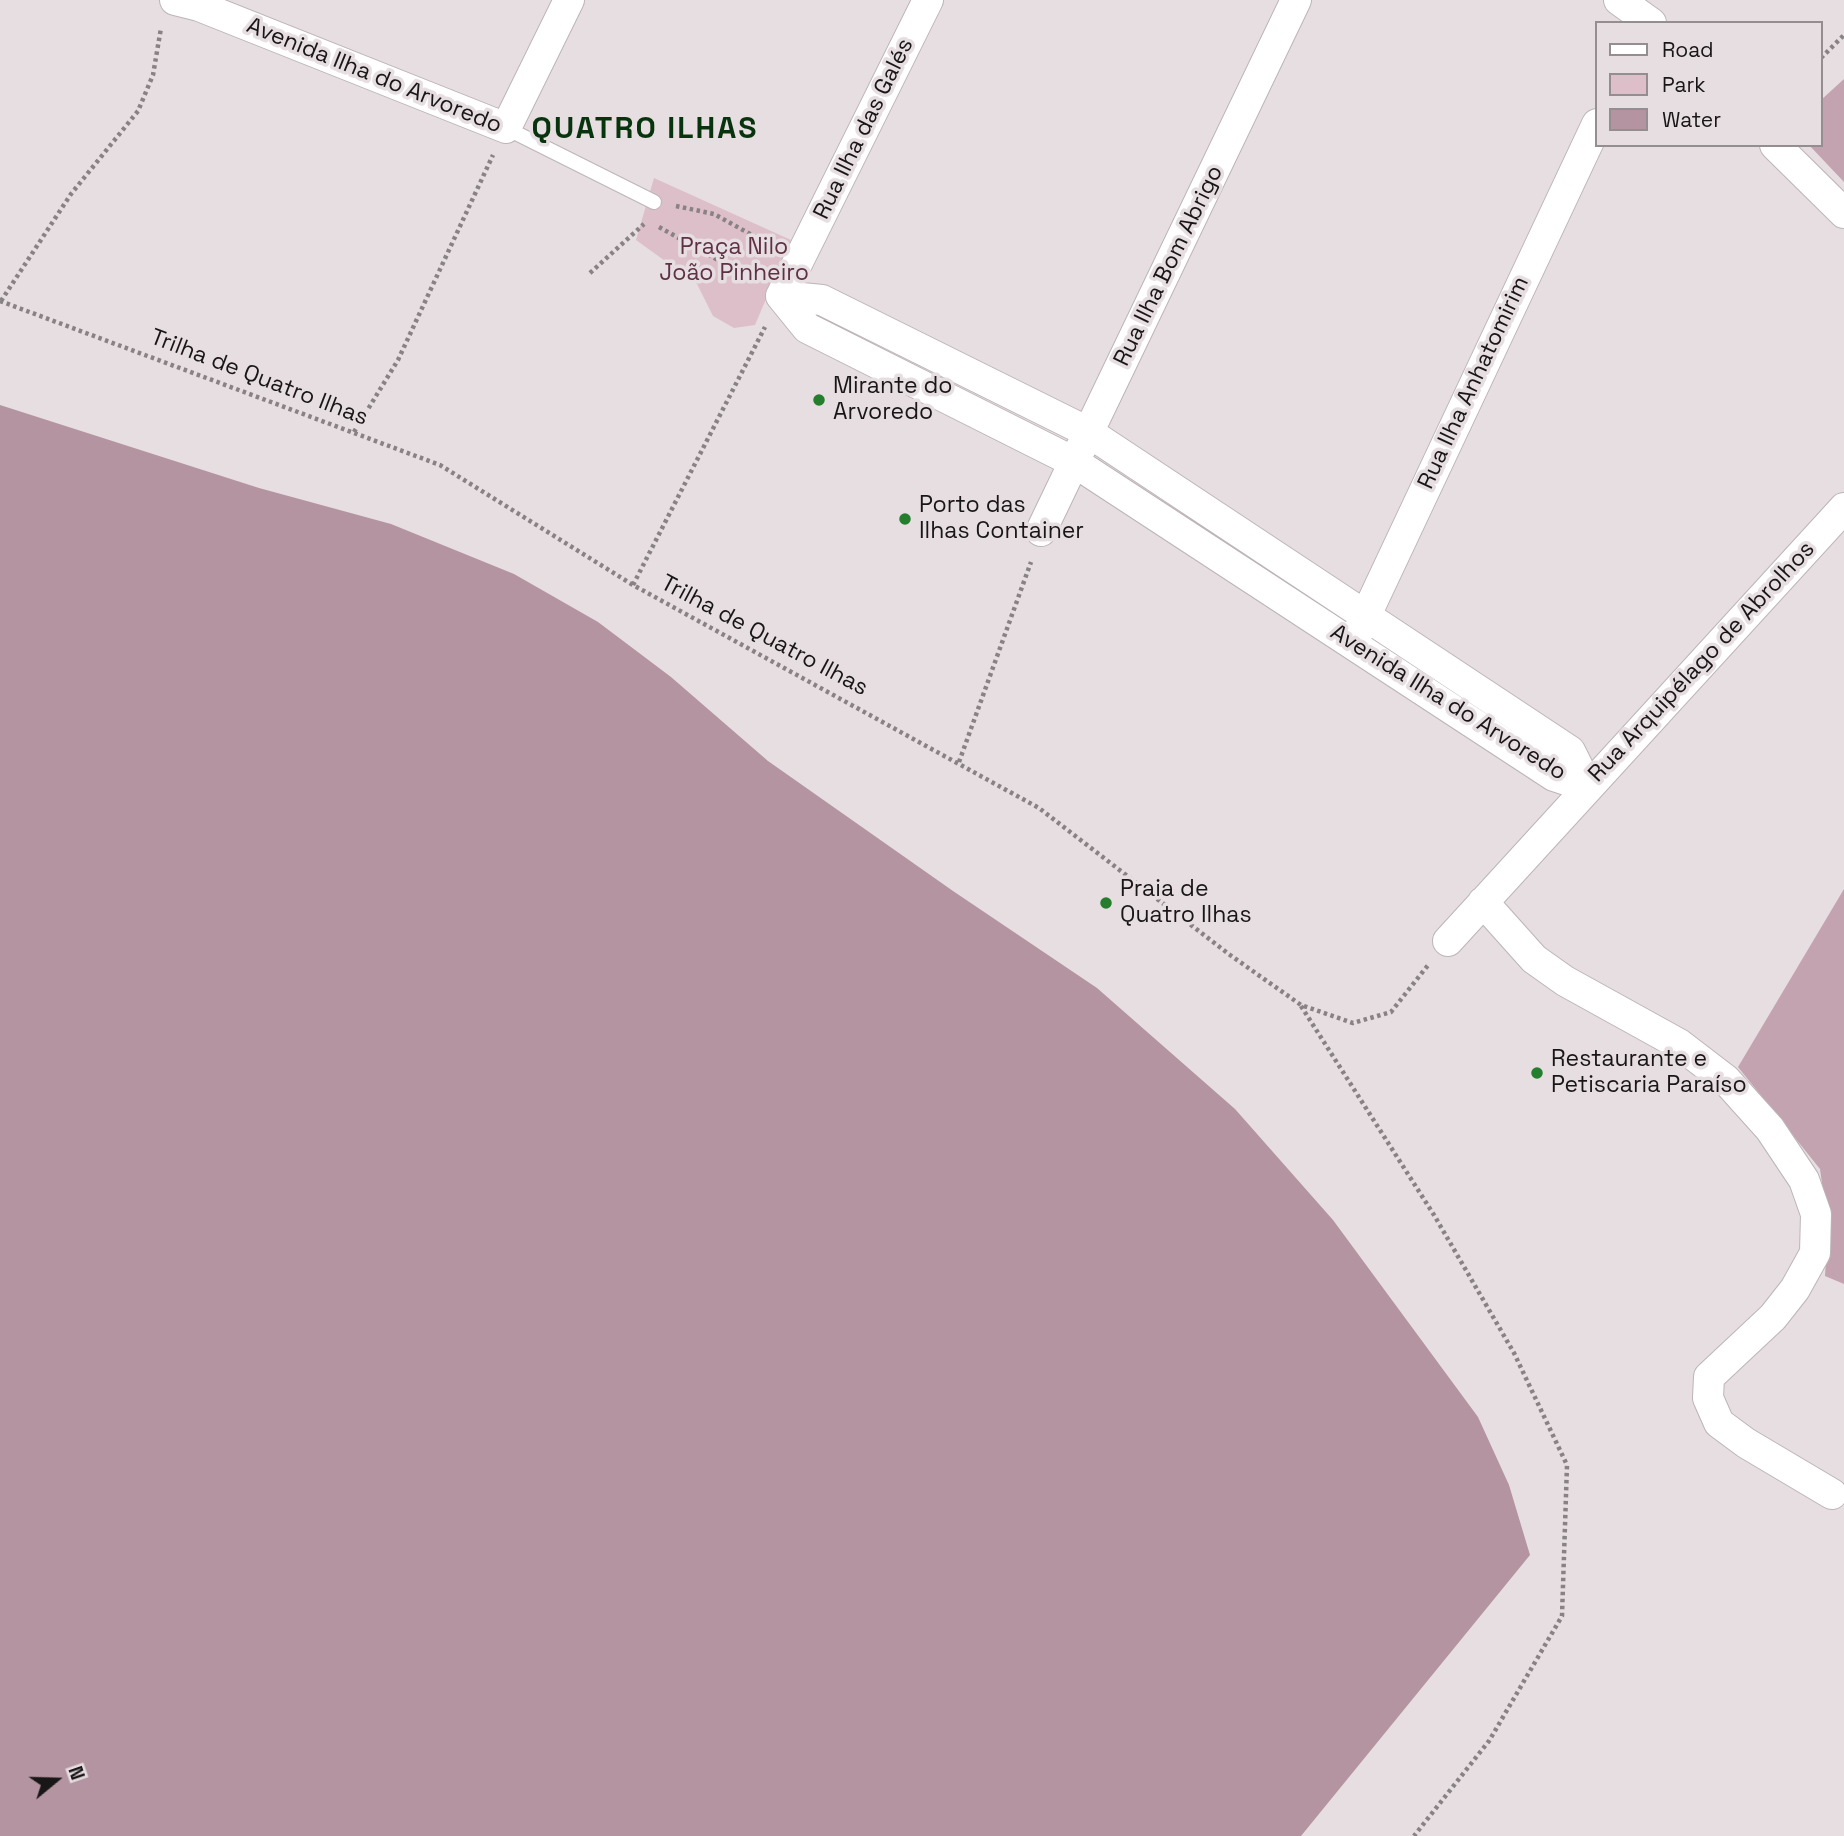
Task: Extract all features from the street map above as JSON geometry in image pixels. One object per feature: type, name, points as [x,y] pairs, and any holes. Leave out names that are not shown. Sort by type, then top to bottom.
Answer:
[{"type":"street","points":[[506,128],[569,0]]},
{"type":"street","name":"Rua Ilha das Galés","points":[[780,296],[928,0]]},
{"type":"street","name":"Rua Ilha Bom Abrigo","points":[[1041,531],[1296,0]]},
{"type":"street","points":[[1619,0],[1647,21]]},
{"type":"street","name":"Avenida Ilha do Arvoredo","points":[[192,2],[506,128]]},
{"type":"street","name":"Rua Ilha Anhatomirim","points":[[1353,644],[1596,126]]},
{"type":"street","points":[[1777,147],[1844,213]]},
{"type":"street","name":"Avenida Ilha do Arvoredo","points":[[780,296],[822,300],[1088,432],[1570,751],[1588,787]]},
{"type":"street","name":"Avenida Ilha do Arvoredo","points":[[780,296],[807,328],[1074,463],[1554,776],[1588,787]]},
{"type":"street","name":"Rua Arquipélago de Abrolhos","points":[[1448,941],[1844,508]]},
{"type":"street","points":[[1483,902],[1534,959],[1565,981],[1679,1044],[1726,1080],[1770,1129],[1804,1180],[1816,1214],[1815,1253],[1795,1289],[1773,1317],[1709,1377],[1708,1398],[1719,1423],[1745,1443],[1832,1494]]},
{"type":"lane","name":"Avenida Ilha do Arvoredo","points":[[506,128],[654,202]]},
{"type":"path","points":[[0,301],[71,194],[138,111],[153,75],[160,29],[173,15],[192,2]]},
{"type":"path","points":[[1823,56],[1844,35]]},
{"type":"path","points":[[354,432],[398,360],[506,128]]},
{"type":"path","points":[[590,273],[648,220],[654,202],[714,214],[798,261]]},
{"type":"path","points":[[633,585],[780,296]]},
{"type":"path","name":"Trilha de Quatro Ilhas","points":[[0,301],[440,465],[633,585],[1039,808],[1230,955],[1301,1005],[1353,1023],[1391,1012],[1448,941]]},
{"type":"path","points":[[959,762],[1011,624],[1041,531]]},
{"type":"path","points":[[1301,1005],[1434,1215],[1514,1353],[1567,1465],[1562,1616],[1489,1741],[1414,1836]]},
{"type":"green space","name":"Praça Nilo João Pinheiro","points":[[654,178],[791,240],[755,325],[734,328],[713,316],[697,284],[636,240]]},
{"type":"shaded area","points":[[1844,79],[1844,182],[1811,147],[1823,147],[1823,98]]},
{"type":"shaded area","points":[[1844,889],[1844,1284],[1825,1276],[1828,1227],[1820,1169],[1738,1067]]},
{"type":"water","points":[[0,405],[259,488],[391,524],[514,574],[598,622],[671,677],[768,761],[1097,988],[1235,1109],[1333,1220],[1478,1417],[1509,1485],[1530,1555],[1301,1836],[0,1836]]},
{"type":"place","name":"Mirante do Arvoredo","points":[[819,400]]},
{"type":"place","name":"Porto das Ilhas Container","points":[[905,519]]},
{"type":"place","name":"Praia de Quatro Ilhas","points":[[1106,903]]},
{"type":"place","name":"Restaurante e Petiscaria Paraíso","points":[[1537,1073]]},
{"type":"district","name":"QUATRO ILHAS","points":[[645,130]]}]
